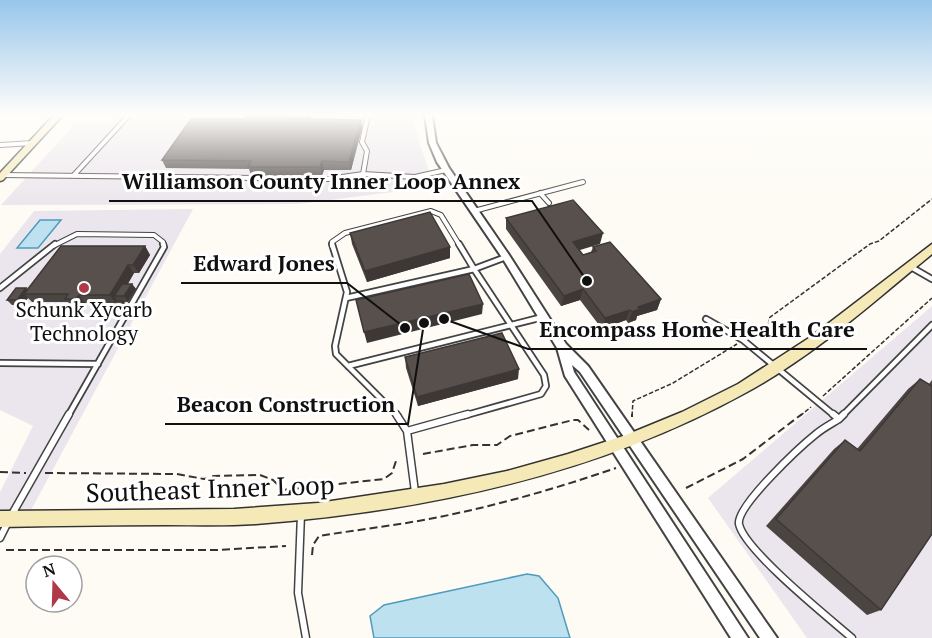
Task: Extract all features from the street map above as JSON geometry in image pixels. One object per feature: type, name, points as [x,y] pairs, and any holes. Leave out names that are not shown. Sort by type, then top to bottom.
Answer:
[{"type":"main road","points":[[1,177],[31,145]]},
{"type":"main road","name":"Southeast Inner Loop","points":[[5,519],[253,516],[301,512],[415,498],[505,478],[615,446],[704,408],[778,367],[818,339],[932,248]]},
{"type":"street","points":[[433,145],[435,153],[506,257],[562,347],[584,369],[770,638]]},
{"type":"street","points":[[562,347],[569,373],[740,638]]},
{"type":"lane","points":[[74,175],[102,145]]},
{"type":"lane","points":[[363,174],[367,151],[364,145]]},
{"type":"lane","points":[[1,177],[74,175],[328,179],[363,174],[414,177],[446,170]]},
{"type":"lane","points":[[474,211],[583,182]]},
{"type":"lane","points":[[540,193],[549,203]]},
{"type":"lane","points":[[407,431],[541,393],[546,386],[543,375],[441,215],[431,212],[337,237],[332,248],[347,292],[335,346],[336,354],[399,417],[407,431],[415,498]]},
{"type":"lane","points":[[0,288],[59,241],[69,236],[77,234],[159,237],[164,247],[98,364],[5,519],[0,538]]},
{"type":"lane","points":[[346,298],[474,269],[506,257]]},
{"type":"lane","points":[[909,266],[932,279]]},
{"type":"lane","points":[[348,366],[543,317]]},
{"type":"lane","points":[[706,319],[742,339],[839,419]]},
{"type":"lane","points":[[852,638],[781,574],[747,539],[739,527],[740,515],[802,446],[839,419],[932,325]]},
{"type":"lane","points":[[0,363],[98,364]]},
{"type":"lane","points":[[301,512],[299,581],[301,618],[306,638]]},
{"type":"path","points":[[747,336],[755,330],[768,330],[769,318],[870,244],[879,241],[932,199]]},
{"type":"path","points":[[632,417],[633,401],[673,383],[740,342]]},
{"type":"path","points":[[423,454],[473,444],[497,445],[510,436],[573,420],[578,420],[589,430]]},
{"type":"path","points":[[44,473],[177,474],[204,479],[214,476],[260,475],[273,480],[283,490],[384,479],[392,473],[398,458]]},
{"type":"path","points":[[312,555],[313,545],[319,536],[378,528],[474,510],[540,493],[616,468]]},
{"type":"path","points":[[0,472],[30,473]]},
{"type":"path","points":[[6,550],[216,550],[286,546]]},
{"type":"shaded area","points":[[56,145],[421,145],[434,187],[298,204],[1,205]]},
{"type":"shaded area","points":[[193,209],[22,527],[0,528],[0,492],[33,426],[0,410],[0,254],[34,211]]},
{"type":"shaded area","points":[[932,306],[932,638],[807,638],[708,498]]},
{"type":"water","points":[[40,220],[61,220],[38,248],[17,248]]},
{"type":"water","points":[[527,574],[539,576],[558,598],[570,638],[374,638],[370,616],[384,605]]},
{"type":"building","points":[[173,145],[354,145],[349,162],[322,161],[320,167],[248,167],[251,161],[162,160]]},
{"type":"building","points":[[573,200],[603,233],[573,242],[583,255],[596,251],[593,247],[610,242],[661,299],[638,307],[640,309],[632,312],[630,310],[605,318],[583,289],[564,296],[506,218]]},
{"type":"building","points":[[430,212],[450,247],[365,271],[350,233]]},
{"type":"building","name":"Schunk Xycarb Technology","points":[[61,246],[145,246],[133,265],[128,265],[110,295],[79,295],[76,299],[65,299],[68,294],[24,294]]},
{"type":"building","points":[[469,274],[483,304],[364,332],[356,300]]},
{"type":"building","points":[[122,284],[132,284],[124,296],[114,296]]},
{"type":"building","points":[[16,288],[26,288],[17,300],[7,300]]},
{"type":"building","points":[[115,301],[123,301],[120,307],[112,307]]},
{"type":"building","points":[[502,333],[519,369],[417,397],[405,357]]},
{"type":"building","points":[[920,379],[932,386],[932,534],[881,610],[776,519],[845,440],[860,451]]},
{"type":"place","name":"Williamson County Inner Loop Annex","points":[[587,281]]},
{"type":"place","name":"Schunk Xycarb Technology","points":[[84,288]]},
{"type":"place","name":"Encompass Home Health Care","points":[[444,319]]},
{"type":"place","name":"Beacon Construction","points":[[424,323]]},
{"type":"place","name":"Edward Jones","points":[[405,328]]}]
